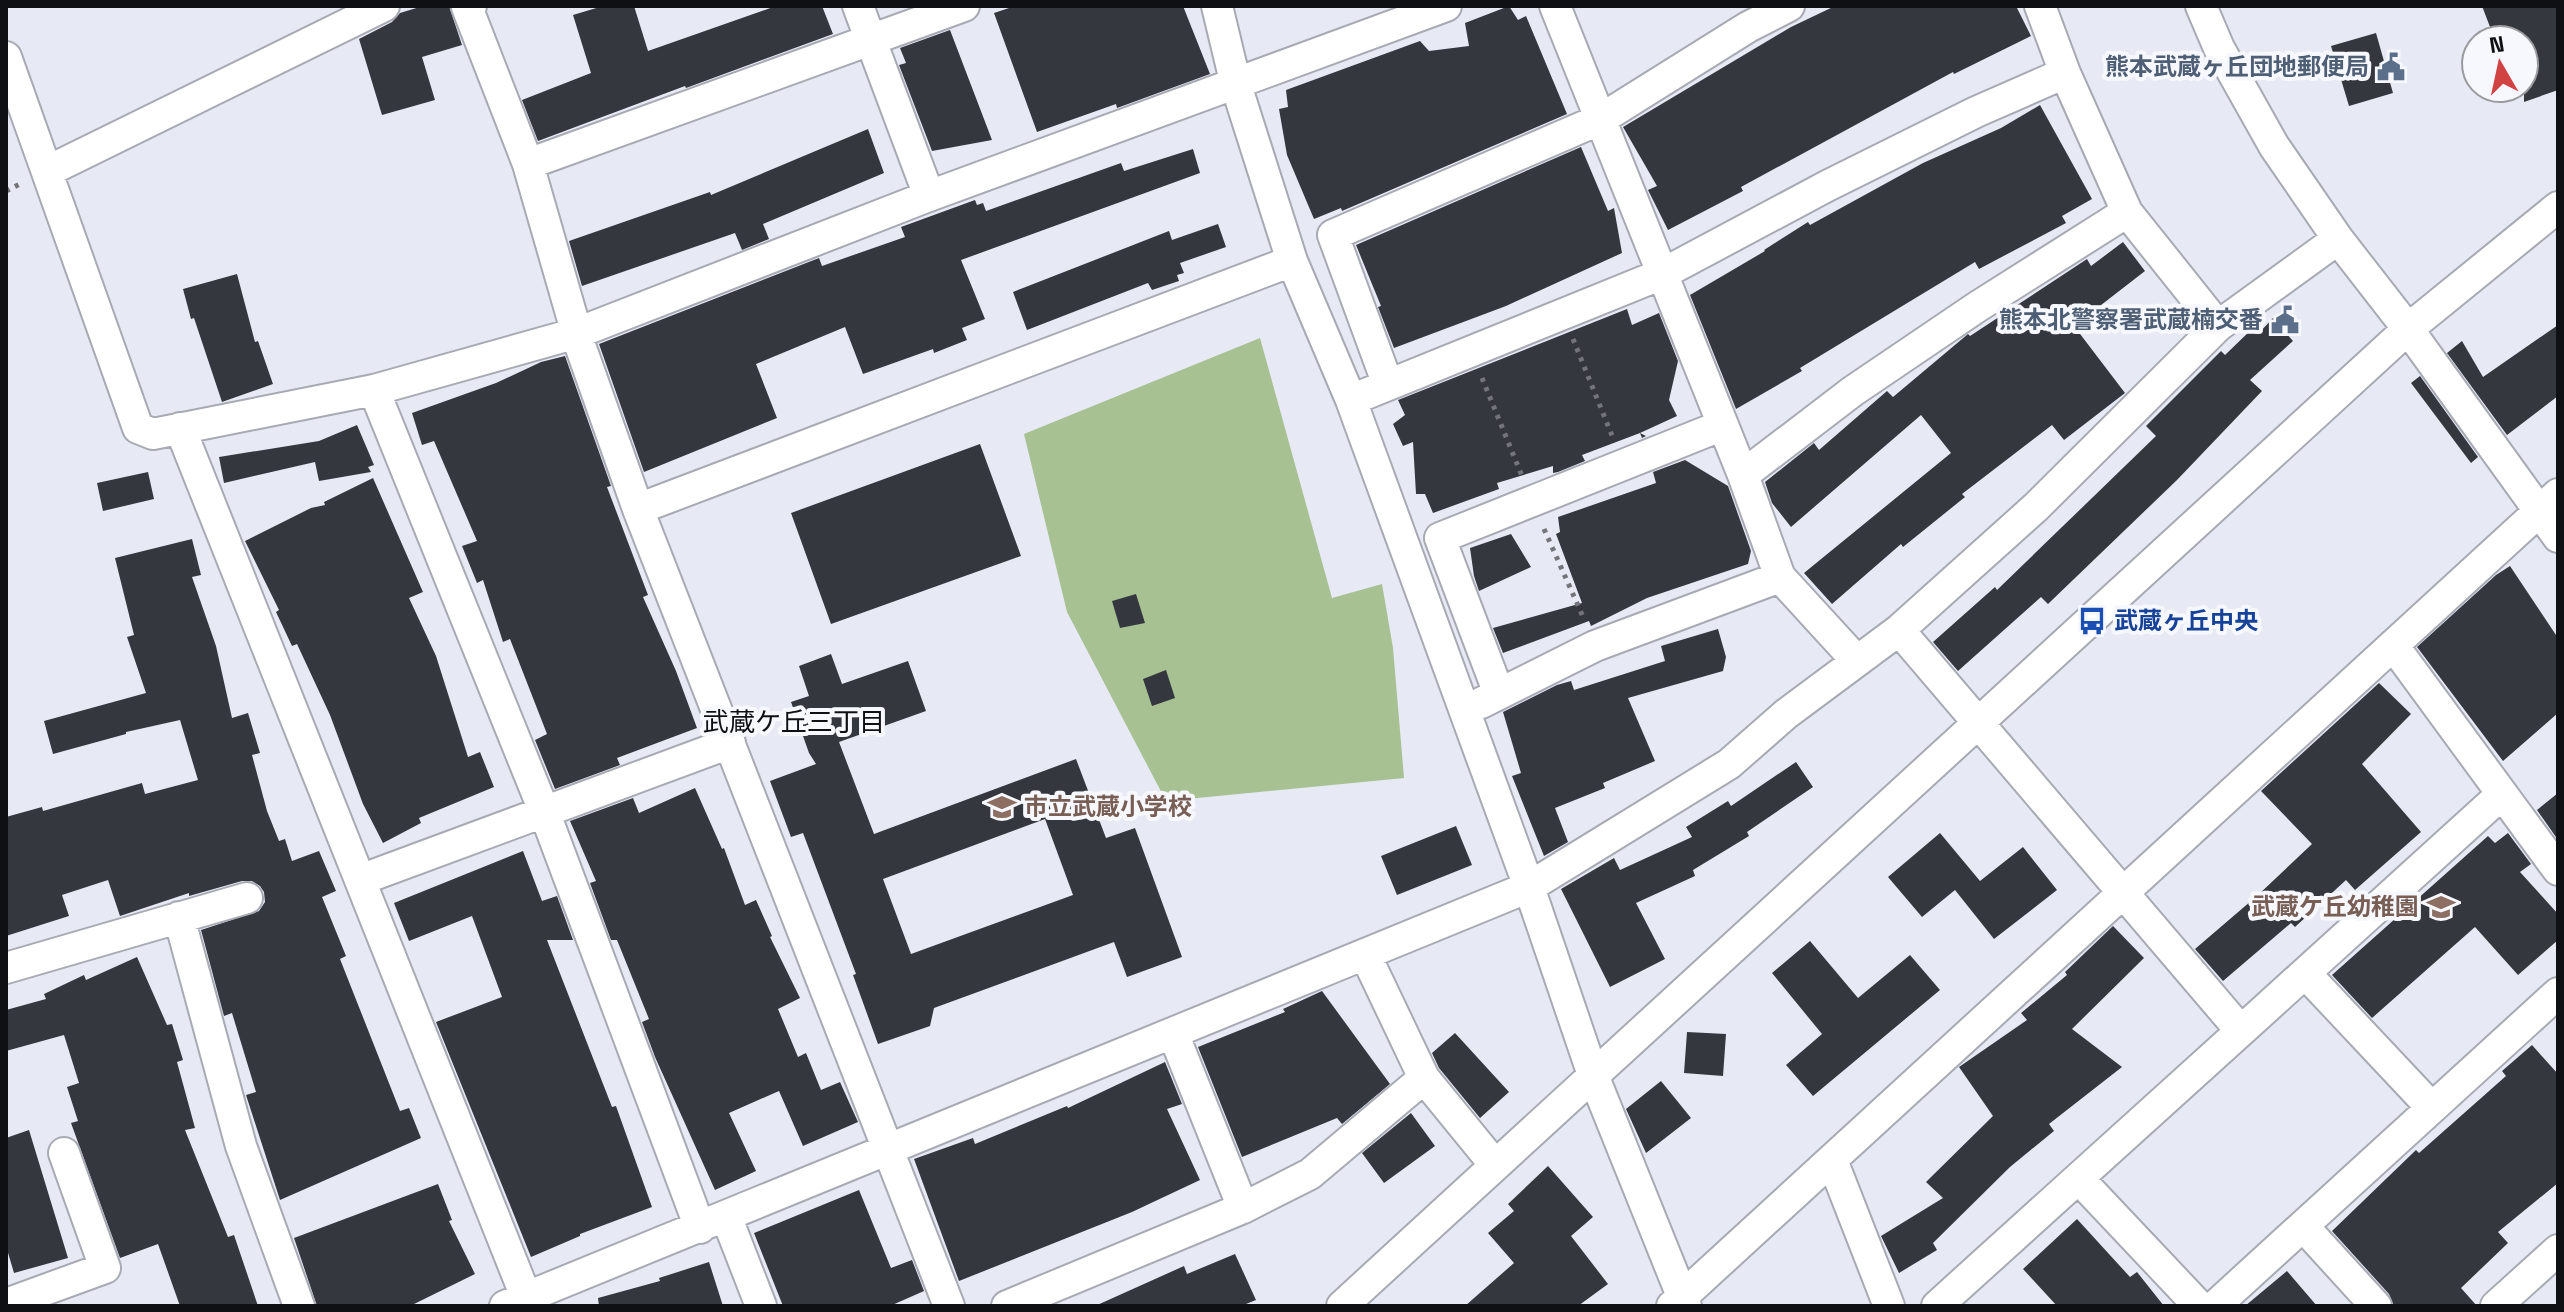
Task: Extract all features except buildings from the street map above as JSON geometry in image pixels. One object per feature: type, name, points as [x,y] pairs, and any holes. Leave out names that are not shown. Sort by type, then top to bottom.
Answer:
[{"type":"street","points":[[48,171],[384,6]]},
{"type":"street","points":[[471,6],[467,7],[528,164],[577,333],[638,509],[949,1306]]},
{"type":"street","points":[[858,6],[929,196]]},
{"type":"street","points":[[528,164],[964,6]]},
{"type":"street","points":[[1217,6],[1236,85],[1292,261],[1351,400],[1529,887],[1593,1075],[1680,1303],[2548,503]]},
{"type":"street","points":[[6,57],[138,428],[153,434],[374,390],[577,333],[929,196],[1446,6]]},
{"type":"street","points":[[1555,6],[1743,475],[1780,577],[1856,660]]},
{"type":"street","points":[[1388,385],[1333,235],[1601,119],[1748,27],[1789,6]]},
{"type":"street","points":[[2040,6],[2065,73],[2127,212],[2218,326]]},
{"type":"street","points":[[2201,6],[2219,48],[2274,146],[2338,239],[2548,503],[2558,537]]},
{"type":"street","points":[[1351,400],[1662,274],[1976,112],[2065,73]]},
{"type":"street","points":[[1342,1306],[2408,329],[2558,207]]},
{"type":"street","points":[[1743,475],[1853,391],[1977,307],[2127,212]]},
{"type":"street","points":[[180,428],[360,880],[515,1302],[564,1295],[713,1222],[1529,887],[1729,764],[1786,714],[1899,630],[2036,507],[2218,326],[2338,239]]},
{"type":"street","points":[[638,509],[1292,261]]},
{"type":"street","points":[[374,390],[713,1222],[761,1306]]},
{"type":"street","points":[[1499,694],[1440,538],[1723,425]]},
{"type":"street","points":[[1465,711],[1595,646],[1780,577]]},
{"type":"street","points":[[1899,630],[2241,1031]]},
{"type":"street","points":[[2393,645],[2558,870]]},
{"type":"street","points":[[360,880],[730,743]]},
{"type":"street","points":[[1937,1306],[2502,794]]},
{"type":"street","points":[[6,968],[247,898]]},
{"type":"street","points":[[179,917],[241,1146],[299,1306]]},
{"type":"street","points":[[1365,954],[1424,1078],[1495,1165]]},
{"type":"street","points":[[2305,973],[2432,1108]]},
{"type":"street","points":[[2215,1306],[2558,993]]},
{"type":"street","points":[[1173,1033],[1243,1208]]},
{"type":"street","points":[[1007,1306],[1243,1208],[1310,1174],[1424,1078]]},
{"type":"street","points":[[6,1304],[105,1268],[64,1153]]},
{"type":"street","points":[[1832,1160],[1889,1306]]},
{"type":"street","points":[[2079,1179],[2199,1306]]},
{"type":"street","points":[[2303,1226],[2376,1306]]},
{"type":"street","points":[[2496,1306],[2558,1250]]},
{"type":"path","points":[[1563,315],[1624,464]]},
{"type":"green space","points":[[1260,338],[1332,598],[1382,584],[1393,648],[1404,778],[1166,801],[1067,612],[1024,434]]},
{"type":"place","name":"熊本武蔵ヶ丘団地郵便局","points":[[2391,67]]},
{"type":"place","name":"熊本北警察署武蔵楠交番","points":[[2285,320]]},
{"type":"place","name":"武蔵ヶ丘中央","points":[[2092,621]]},
{"type":"place","name":"市立武蔵小学校","points":[[1002,807]]},
{"type":"place","name":"武蔵ケ丘幼稚園","points":[[2441,907]]},
{"type":"district","name":"武蔵ケ丘三丁目","points":[[794,722]]}]
